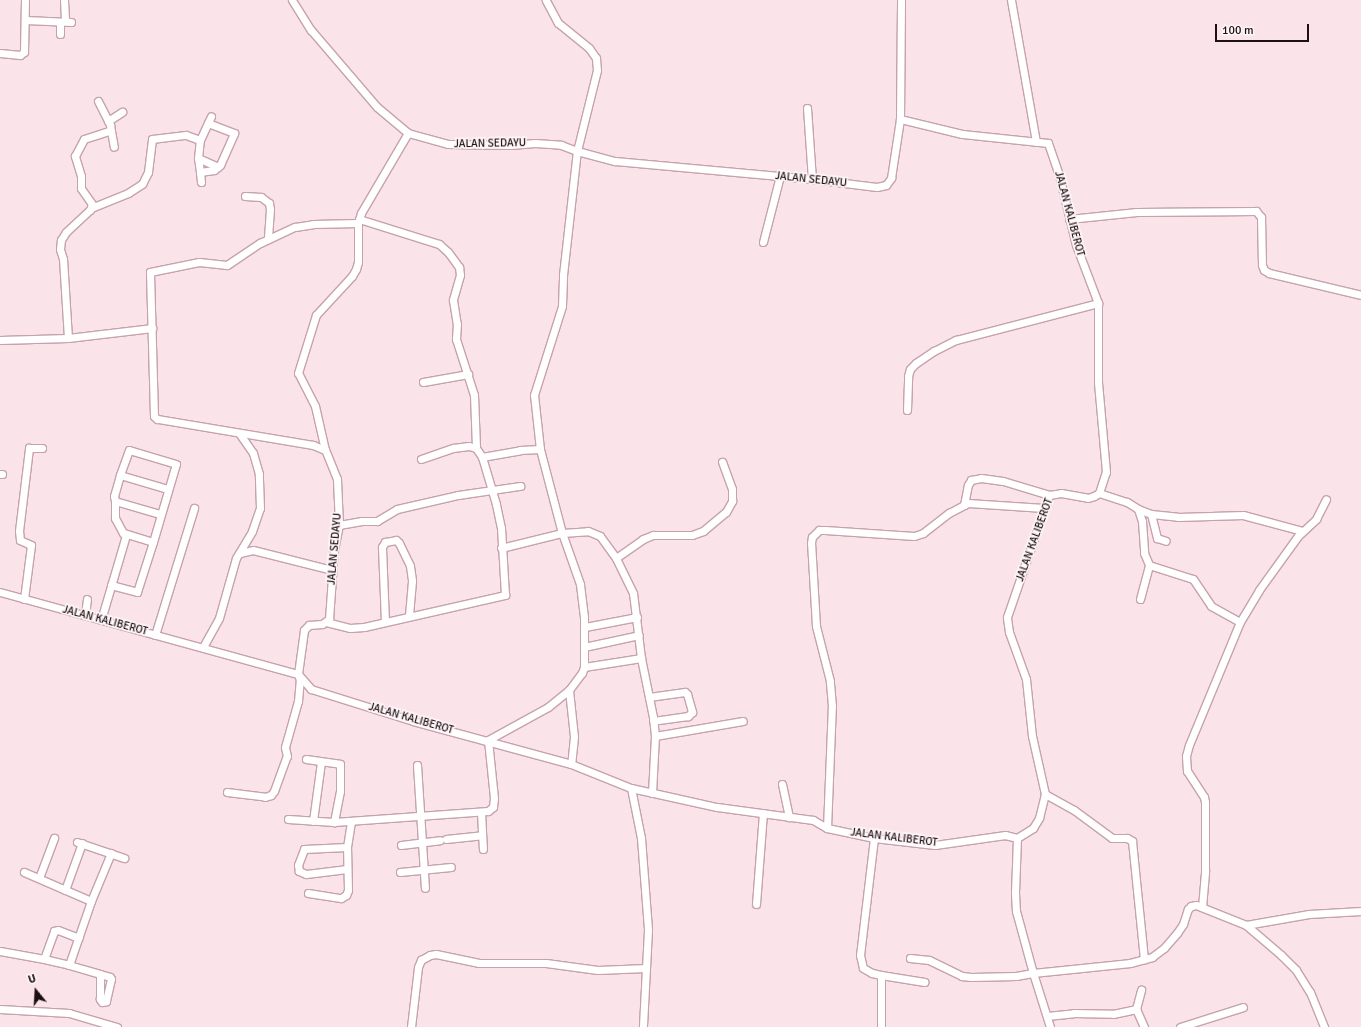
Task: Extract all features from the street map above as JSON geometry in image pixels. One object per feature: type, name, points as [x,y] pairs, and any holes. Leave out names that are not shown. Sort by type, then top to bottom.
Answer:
[{"type":"street","points":[[0,53],[20,55],[23,53],[25,0]]},
{"type":"street","points":[[60,34],[65,21],[64,0]]},
{"type":"street","points":[[292,0],[311,30],[377,107],[408,133]]},
{"type":"street","points":[[288,819],[334,822],[481,812],[492,809],[494,803],[488,740],[548,707],[570,690],[584,668],[584,627],[580,584],[562,533],[540,449],[534,394],[562,306],[563,275],[577,152],[597,70],[596,58],[589,48],[558,23],[546,0]]},
{"type":"street","name":"JALAN SEDAYU","points":[[326,622],[330,614],[334,550],[339,525],[337,479],[325,450],[315,406],[298,373],[316,315],[356,269],[358,262],[358,221],[392,157],[408,133],[452,145],[535,143],[561,145],[577,152],[615,161],[812,179],[878,187],[886,185],[891,178],[900,119],[901,0]]},
{"type":"street","points":[[1011,0],[1036,142]]},
{"type":"street","points":[[25,20],[65,21]]},
{"type":"street","points":[[98,101],[111,130],[114,147]]},
{"type":"street","points":[[807,108],[812,179]]},
{"type":"street","points":[[108,122],[122,112]]},
{"type":"street","points":[[200,172],[214,170],[218,167],[234,133],[209,119],[200,140],[198,158],[201,182]]},
{"type":"street","name":"JALAN KALIBEROT","points":[[0,592],[298,674],[311,688],[413,721],[488,740],[571,764],[631,788],[717,807],[813,820],[827,828],[874,838],[935,845],[1005,835],[1017,838],[1033,828],[1039,818],[1045,794],[1032,736],[1026,679],[1007,624],[1008,617],[1049,495],[1061,493],[1088,498],[1098,493],[1106,468],[1098,382],[1098,303],[1069,219],[1059,175],[1048,143],[962,134],[900,119]]},
{"type":"street","points":[[91,208],[91,201],[81,188],[81,176],[75,156],[84,139],[111,130]]},
{"type":"street","points":[[68,338],[63,259],[60,249],[61,240],[66,232],[91,208],[128,193],[142,184],[148,172],[152,139],[186,135],[200,140]]},
{"type":"street","points":[[198,158],[218,167]]},
{"type":"street","points":[[763,242],[780,176]]},
{"type":"street","points":[[245,196],[261,197],[269,203],[268,239]]},
{"type":"street","points":[[1069,219],[1137,212],[1256,211],[1261,217],[1262,265],[1264,270],[1282,277],[1361,295]]},
{"type":"street","points":[[227,792],[265,797],[271,795],[274,791],[287,756],[285,747],[298,701],[300,680],[298,674],[304,630],[309,625],[326,622],[356,628],[494,599],[505,595],[501,528],[496,504],[482,457],[476,448],[474,395],[456,339],[457,324],[453,300],[460,271],[445,248],[434,241],[358,221],[313,224],[294,226],[268,239],[227,265],[199,262],[150,271],[154,416],[157,419],[313,445],[325,450]]},
{"type":"street","points":[[907,410],[908,376],[910,369],[934,351],[956,340],[1098,303]]},
{"type":"street","points":[[0,340],[68,338],[152,328]]},
{"type":"street","points":[[423,382],[468,374]]},
{"type":"street","points":[[202,647],[219,618],[236,558],[252,531],[260,508],[258,474],[253,454],[239,433]]},
{"type":"street","points":[[422,459],[453,448],[469,446],[476,448]]},
{"type":"street","points":[[24,599],[31,546],[30,543],[20,540],[19,531],[29,448],[42,448]]},
{"type":"street","points":[[482,457],[520,450],[540,449]]},
{"type":"street","points":[[111,585],[136,592],[153,542],[160,514],[176,464],[129,450],[114,496],[115,518],[126,535],[153,542]]},
{"type":"street","points":[[616,558],[643,539],[653,535],[692,536],[703,531],[726,512],[732,501],[732,489],[722,462]]},
{"type":"street","points":[[120,475],[168,488]]},
{"type":"street","points":[[964,505],[968,485],[971,480],[981,478],[1003,481],[1049,495]]},
{"type":"street","points":[[339,525],[362,521],[377,521],[397,509],[458,495],[520,486]]},
{"type":"street","points":[[1098,493],[1126,502],[1151,514],[1178,517],[1243,515],[1302,531]]},
{"type":"street","points":[[1202,907],[1205,870],[1205,802],[1204,797],[1187,771],[1186,756],[1189,744],[1240,622],[1258,590],[1302,531],[1316,519],[1326,499]]},
{"type":"street","points":[[115,501],[160,514]]},
{"type":"street","points":[[827,828],[832,706],[830,681],[816,626],[811,543],[815,533],[825,530],[914,536],[923,533],[949,513],[968,503],[1044,508]]},
{"type":"street","points":[[155,635],[194,508]]},
{"type":"street","points":[[1138,509],[1142,521],[1144,553],[1149,565],[1140,599]]},
{"type":"street","points":[[1151,514],[1157,538],[1166,541]]},
{"type":"street","points":[[501,548],[562,533],[580,531],[593,532],[600,536],[616,558],[632,591],[653,721],[655,736],[652,793]]},
{"type":"street","points":[[101,620],[126,535]]},
{"type":"street","points":[[385,622],[382,547],[385,542],[396,540],[399,543],[410,566],[412,581],[409,616]]},
{"type":"street","points":[[240,553],[253,550],[332,570]]},
{"type":"street","points":[[1149,565],[1192,579],[1211,606],[1240,622]]},
{"type":"street","points":[[85,616],[87,599]]},
{"type":"street","points":[[584,627],[637,617]]},
{"type":"street","points":[[584,647],[639,635]]},
{"type":"street","points":[[584,668],[642,658]]},
{"type":"street","points":[[570,690],[574,737],[571,764]]},
{"type":"street","points":[[649,697],[685,692],[687,694],[692,712],[688,716],[653,721]]},
{"type":"street","points":[[655,736],[743,721]]},
{"type":"street","points":[[306,759],[340,764],[340,791],[334,822]]},
{"type":"street","points":[[313,821],[321,762]]},
{"type":"street","points":[[417,765],[425,888]]},
{"type":"street","points":[[782,784],[789,817]]},
{"type":"street","points":[[631,788],[641,838],[648,930],[643,1027]]},
{"type":"street","points":[[1045,794],[1074,810],[1112,838],[1127,838],[1132,841],[1144,959]]},
{"type":"street","points":[[481,812],[483,849]]},
{"type":"street","points":[[756,904],[763,813]]},
{"type":"street","points":[[308,893],[344,897],[348,890],[347,847],[351,821]]},
{"type":"street","points":[[401,845],[482,834]]},
{"type":"street","points":[[38,878],[54,838]]},
{"type":"street","points":[[874,838],[860,955],[864,968],[872,973],[924,982]]},
{"type":"street","points":[[1017,838],[1015,893],[1016,911],[1033,974],[1050,1027]]},
{"type":"street","points":[[64,890],[80,843],[124,858]]},
{"type":"street","points":[[347,847],[304,849],[298,865],[299,871],[306,874],[347,869]]},
{"type":"street","points":[[69,965],[91,901],[111,853]]},
{"type":"street","points":[[400,872],[451,867]]},
{"type":"street","points":[[24,872],[91,901]]},
{"type":"street","points":[[910,958],[929,960],[962,976],[970,977],[1016,976],[1130,963],[1152,957],[1164,948],[1183,924],[1188,909],[1191,906],[1202,907],[1246,925],[1296,970],[1310,992],[1324,1027]]},
{"type":"street","points":[[1246,925],[1309,914],[1361,911]]},
{"type":"street","points":[[44,959],[54,931],[58,930],[79,938]]},
{"type":"street","points":[[0,951],[44,959],[100,974]]},
{"type":"street","points":[[410,1027],[418,967],[421,960],[430,955],[436,954],[479,963],[546,963],[598,970],[646,968]]},
{"type":"street","points":[[881,975],[881,1027]]},
{"type":"street","points":[[1141,990],[1136,1009],[1144,1027]]},
{"type":"street","points":[[1180,1027],[1243,1007]]},
{"type":"street","points":[[0,1009],[69,1013],[117,1027]]},
{"type":"street","points":[[1047,1016],[1074,1013],[1113,1014],[1136,1009]]}]
